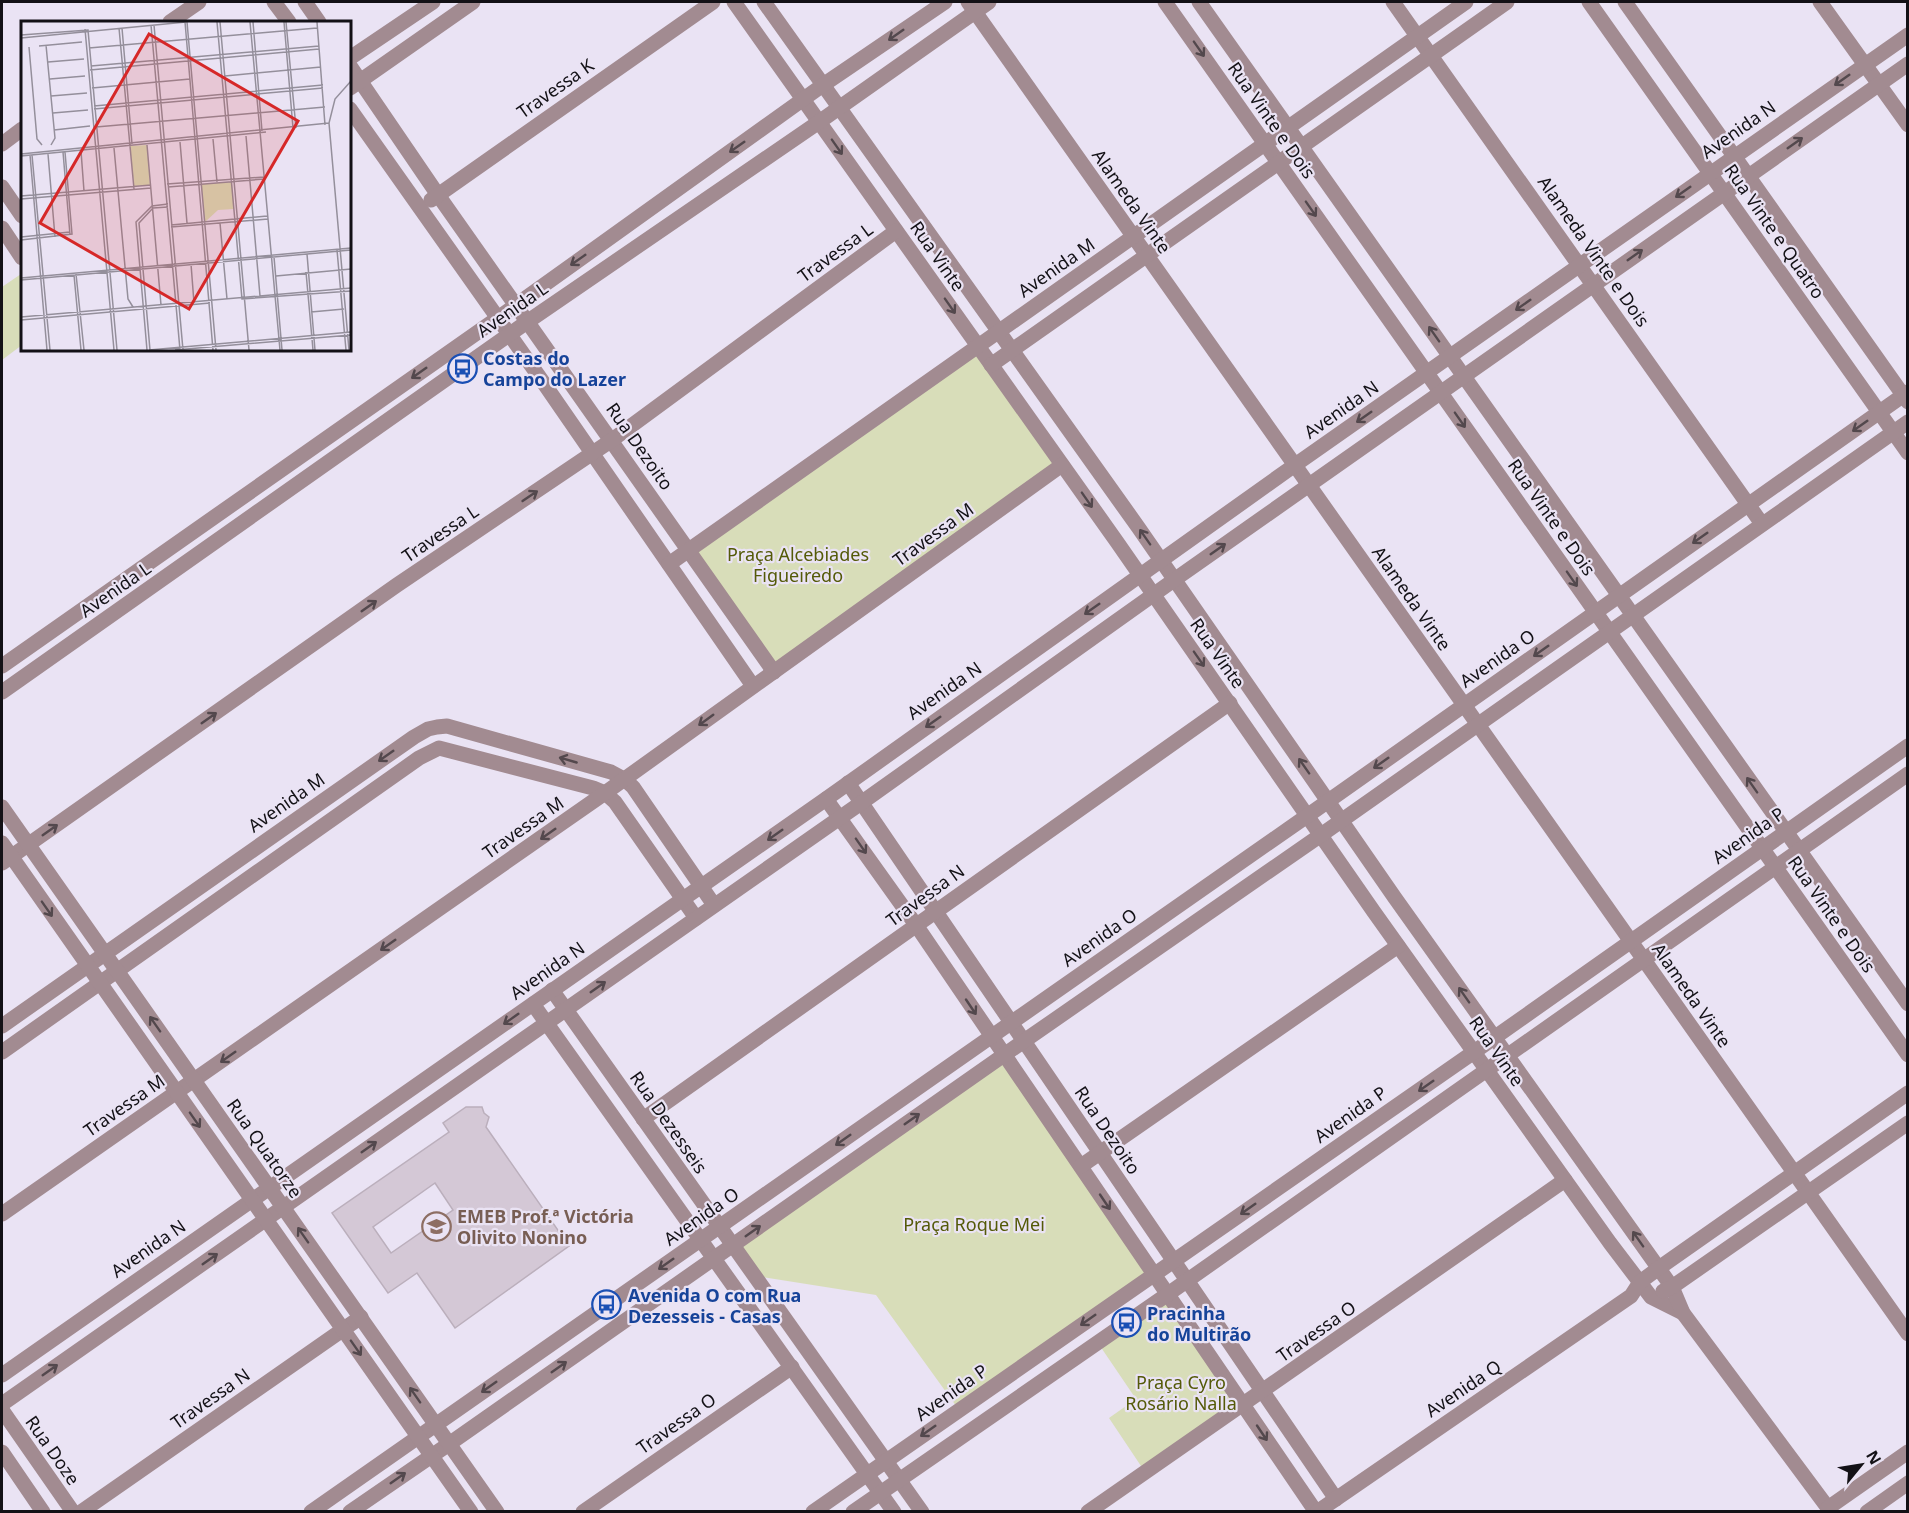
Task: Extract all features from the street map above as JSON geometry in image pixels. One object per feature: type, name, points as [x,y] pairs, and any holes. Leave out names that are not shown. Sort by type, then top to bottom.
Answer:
[{"type":"street","points":[[171,21],[199,2]]},
{"type":"street","points":[[274,2],[288,21]]},
{"type":"street","points":[[305,2],[318,21]]},
{"type":"street","points":[[351,57],[433,2]]},
{"type":"street","points":[[355,84],[473,2]]},
{"type":"street","name":"Travessa K","points":[[420,207],[713,2]]},
{"type":"street","name":"Rua Vinte","points":[[734,2],[1154,594],[1398,946],[1565,1180],[1651,1296],[1683,1313]]},
{"type":"street","name":"Rua Vinte","points":[[764,2],[1161,560],[1328,801],[1659,1268],[1672,1287],[1683,1313],[1830,1510]]},
{"type":"street","name":"Avenida L","points":[[2,666],[498,318],[803,99],[945,2]]},
{"type":"street","name":"Avenida L","points":[[2,692],[527,322],[819,122],[971,6],[988,2]]},
{"type":"street","name":"Rua Vinte e Dois","points":[[1165,2],[1908,1055]]},
{"type":"street","name":"Rua Vinte e Dois","points":[[1199,2],[1908,1004]]},
{"type":"street","name":"Alameda Vinte e Dois","points":[[1393,2],[1762,524]]},
{"type":"street","name":"Avenida M","points":[[669,564],[1466,2]]},
{"type":"street","points":[[992,365],[1508,2]]},
{"type":"street","name":"Rua Vinte e Quatro","points":[[1589,2],[1908,453]]},
{"type":"street","name":"Rua Vinte e Quatro","points":[[1624,2],[1906,397]]},
{"type":"street","points":[[1820,2],[1908,125]]},
{"type":"street","name":"Alameda Vinte","points":[[971,6],[1908,1334]]},
{"type":"street","name":"Avenida N","points":[[2,1375],[826,799],[1295,465],[1908,35]]},
{"type":"street","points":[[2,1404],[861,803],[1908,64]]},
{"type":"street","name":"Rua Dezoito","points":[[355,84],[438,195],[774,672]]},
{"type":"street","points":[[351,110],[753,686]]},
{"type":"street","points":[[2,144],[21,130]]},
{"type":"street","points":[[2,187],[21,215]]},
{"type":"street","points":[[2,228],[21,256]]},
{"type":"street","name":"Travessa L","points":[[6,860],[397,585],[612,440],[896,231]]},
{"type":"street","name":"Avenida O","points":[[311,1512],[1307,816],[1879,412],[1906,397]]},
{"type":"street","points":[[350,1512],[1321,835],[1908,422]]},
{"type":"street","name":"Travessa M","points":[[2,1214],[605,793],[1062,465]]},
{"type":"street","points":[[163,553],[176,569]]},
{"type":"street","name":"Travessa N","points":[[643,1119],[1230,703]]},
{"type":"street","points":[[432,750],[428,729],[447,726],[611,772],[624,778],[633,787],[714,905]]},
{"type":"street","name":"Avenida M","points":[[2,1026],[428,729]]},
{"type":"street","name":"Avenida P","points":[[813,1512],[1474,1053],[1908,746]]},
{"type":"street","points":[[2,1052],[432,750],[445,748],[605,793],[615,802],[696,918]]},
{"type":"street","points":[[853,1512],[1187,1281],[1908,774]]},
{"type":"street","name":"Rua Dezoito","points":[[848,783],[1336,1499]]},
{"type":"street","points":[[826,799],[916,925],[1316,1512]]},
{"type":"street","name":"Rua Quatorze","points":[[2,807],[497,1512]]},
{"type":"street","points":[[2,843],[6,860],[100,983],[471,1512]]},
{"type":"street","points":[[1081,1166],[1398,946]]},
{"type":"street","name":"Rua Dezesseis","points":[[552,990],[922,1512]]},
{"type":"street","points":[[533,1004],[894,1512]]},
{"type":"street","name":"Avenida Q","points":[[1316,1512],[1632,1296],[1640,1282],[1659,1268],[1908,1093]]},
{"type":"street","points":[[1632,1296],[1651,1296],[1672,1287],[1908,1123]]},
{"type":"street","name":"Travessa O","points":[[1088,1512],[1565,1180]]},
{"type":"street","points":[[1270,1194],[1282,1214]]},
{"type":"street","name":"Travessa N","points":[[81,1512],[360,1317]]},
{"type":"street","points":[[1041,1352],[1056,1371]]},
{"type":"street","name":"Travessa O","points":[[583,1512],[792,1367]]},
{"type":"street","name":"Rua Doze","points":[[2,1410],[73,1512]]},
{"type":"street","points":[[2,1452],[43,1512]]},
{"type":"street","points":[[1830,1510],[1908,1452]]},
{"type":"street","points":[[1867,1512],[1908,1483]]},
{"type":"green space","points":[[21,274],[21,346],[2,360],[2,287]]},
{"type":"green space","name":"Praça Alcebiades Figueiredo","points":[[978,346],[1062,465],[774,671],[690,550]]},
{"type":"green space","name":"Praça Roque Mei","points":[[1004,1055],[1154,1274],[959,1410],[876,1295],[756,1276],[733,1245]]},
{"type":"green space","name":"Praça Cyro Rosário Nalla","points":[[1168,1294],[1243,1404],[1145,1472],[1109,1418],[1136,1399],[1098,1343]]},
{"type":"building","name":"EMEB Prof.ª Victória Olivito Nonino","points":[[466,1107],[482,1107],[484,1113],[489,1117],[486,1127],[569,1246],[455,1328],[417,1273],[388,1293],[332,1213],[449,1132],[443,1123]],"holes":[[[435,1183],[453,1210],[391,1253],[373,1227]]]},
{"type":"place","name":"Costas do Campo do Lazer","points":[[462,368]]},
{"type":"place","name":"EMEB Prof.ª Victória Olivito Nonino","points":[[436,1226]]},
{"type":"place","name":"Avenida O com Rua Dezesseis - Casas","points":[[607,1305]]},
{"type":"place","name":"Pracinha do Multirão","points":[[1126,1323]]}]
